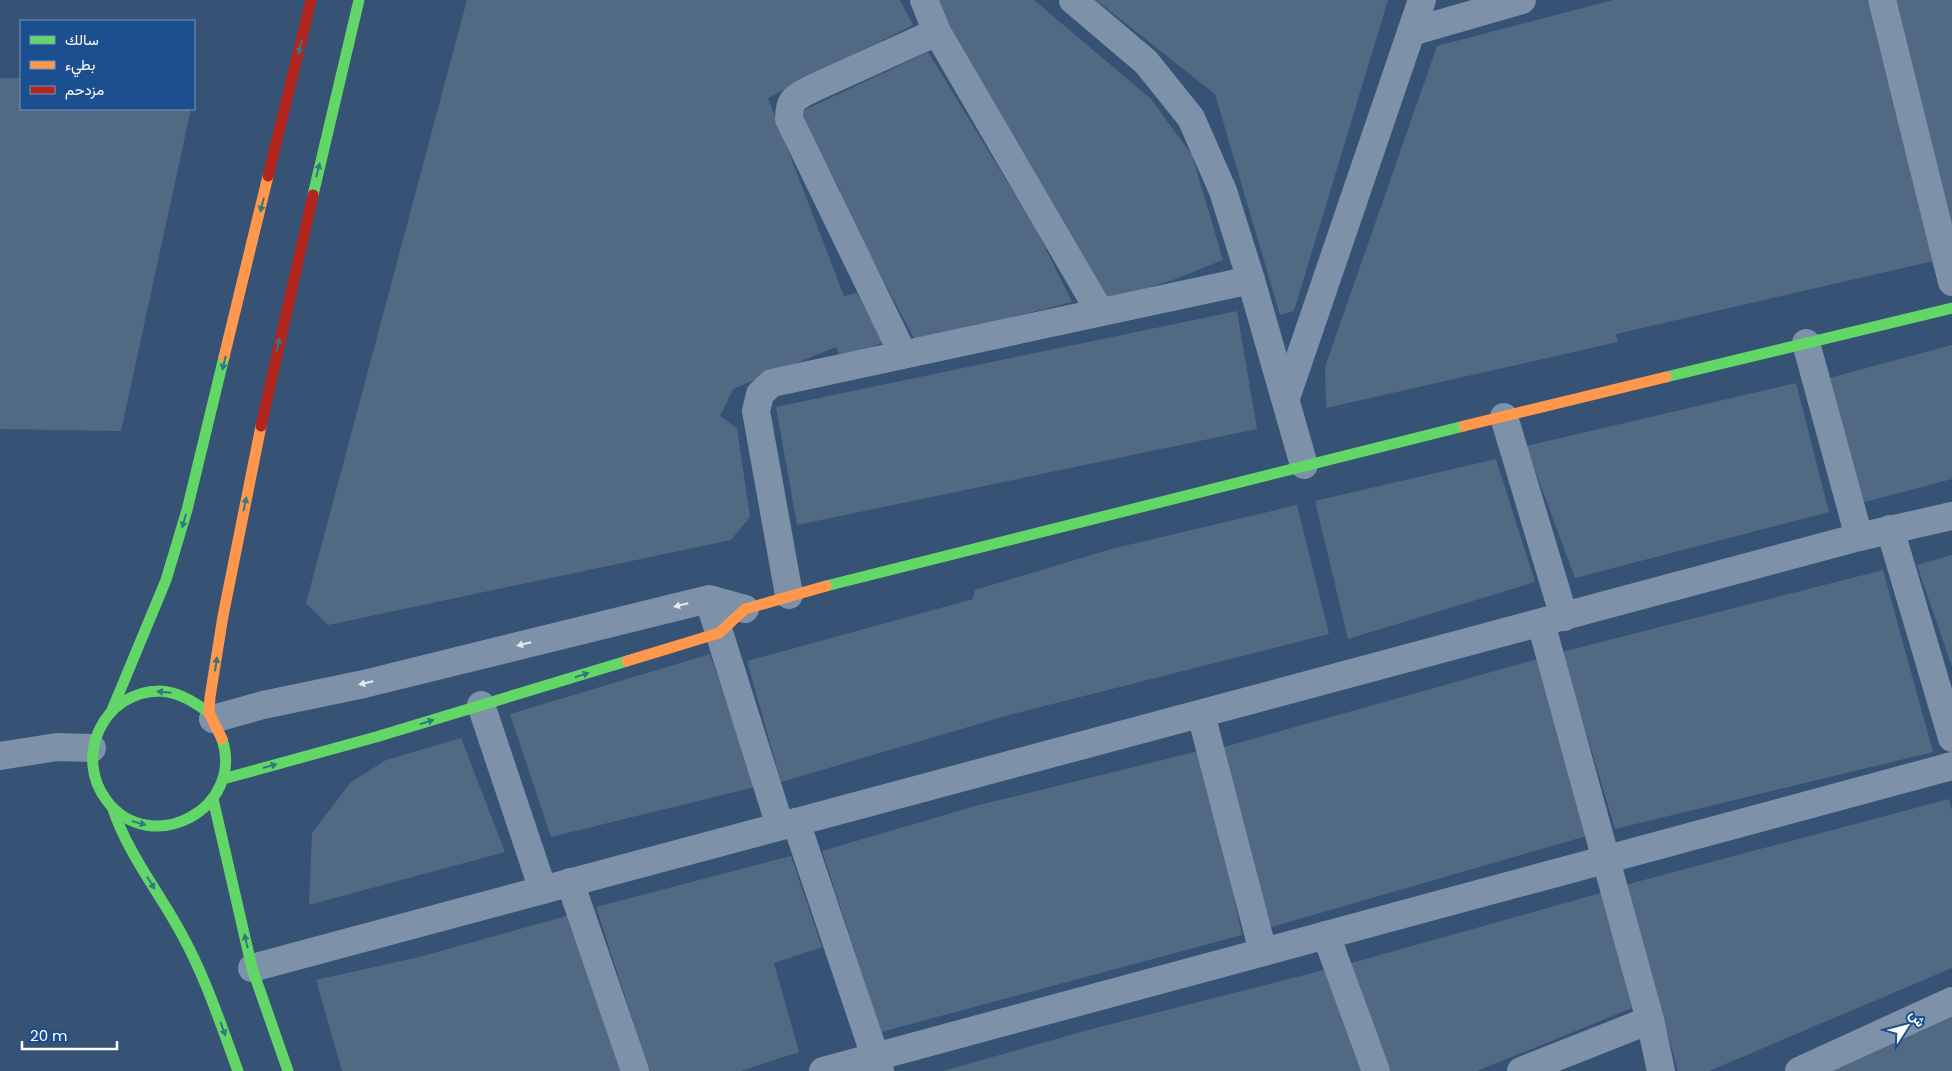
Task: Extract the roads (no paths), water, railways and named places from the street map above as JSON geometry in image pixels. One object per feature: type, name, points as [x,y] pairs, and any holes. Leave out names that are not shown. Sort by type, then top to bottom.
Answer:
[{"type":"main road","points":[[238,1071],[208,990],[182,934],[120,830],[113,809],[100,791],[92,770],[92,748],[99,727],[112,710],[166,580],[187,510],[311,0]]},
{"type":"main road","points":[[211,716],[232,567],[290,288],[359,0]]},
{"type":"main road","points":[[224,779],[481,706],[719,634],[745,609],[790,594],[1304,465],[1952,308]]},
{"type":"main road","points":[[112,710],[129,698],[149,692],[170,692],[191,700],[211,716],[223,738],[226,758],[224,779],[213,799],[197,815],[176,825],[154,827],[132,821],[113,809]]},
{"type":"main road","points":[[213,799],[252,968],[288,1071]]},
{"type":"street","points":[[924,0],[937,32],[1100,312]]},
{"type":"street","points":[[1073,0],[1146,62],[1191,118],[1223,190],[1286,398],[1304,465]]},
{"type":"street","points":[[1286,398],[1422,0]]},
{"type":"street","points":[[1411,32],[1522,0]]},
{"type":"street","points":[[1882,0],[1952,282]]},
{"type":"street","points":[[903,354],[789,119],[789,106],[795,98],[810,89],[937,32]]},
{"type":"street","points":[[790,594],[756,412],[760,394],[772,383],[1251,280]]},
{"type":"street","points":[[1806,343],[1859,538]]},
{"type":"street","points":[[1504,416],[1607,860],[1650,1020],[1660,1071]]},
{"type":"street","points":[[252,968],[1890,529],[1952,516]]},
{"type":"street","points":[[1890,529],[1952,738]]},
{"type":"street","points":[[709,598],[719,634],[878,1064]]},
{"type":"street","points":[[211,716],[364,684],[709,598],[745,609]]},
{"type":"street","points":[[481,706],[543,890]]},
{"type":"street","points":[[1201,714],[1263,952]]},
{"type":"street","points":[[0,756],[57,747],[92,748]]},
{"type":"street","points":[[823,1071],[878,1064],[1263,952],[1952,766]]},
{"type":"street","points":[[570,882],[635,1071]]},
{"type":"street","points":[[1326,935],[1376,1071]]},
{"type":"street","points":[[1799,1071],[1952,1001]]},
{"type":"street","points":[[1521,1071],[1650,1020]]}]
